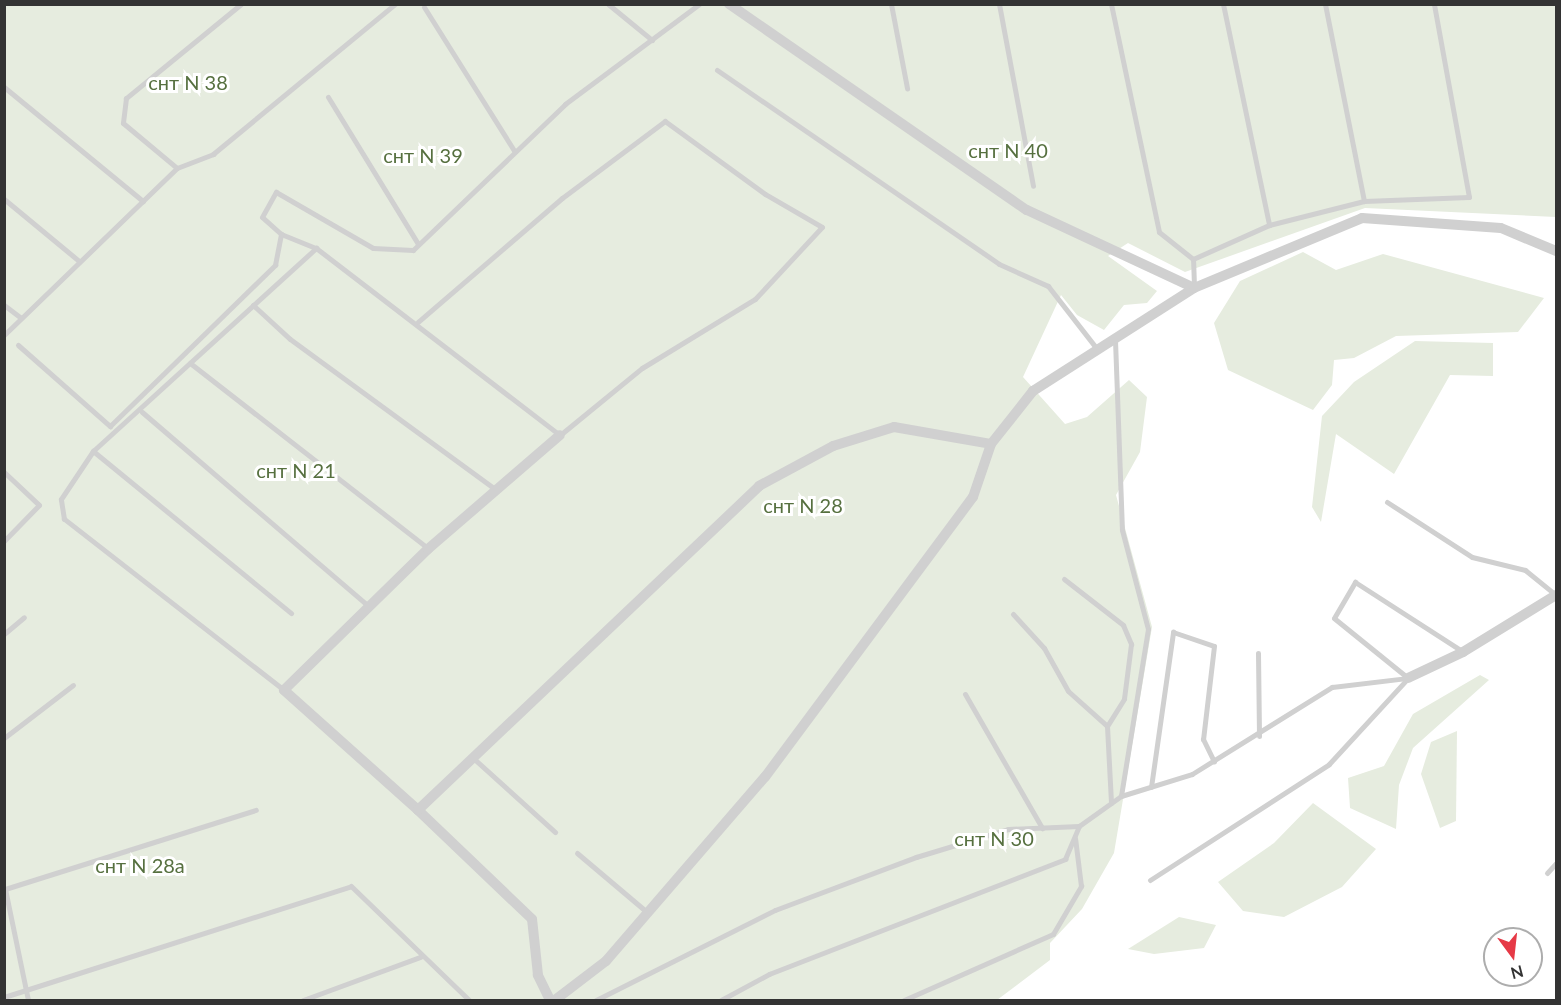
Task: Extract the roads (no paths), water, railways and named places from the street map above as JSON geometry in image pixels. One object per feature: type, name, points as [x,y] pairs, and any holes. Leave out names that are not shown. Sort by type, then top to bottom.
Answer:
[{"type":"street","points":[[729,4],[1027,210],[1194,288]]},
{"type":"street","points":[[555,1000],[606,961],[765,777],[972,497],[991,444],[1033,391],[1194,288],[1362,218],[1501,228],[1557,250]]},
{"type":"street","points":[[418,810],[759,486],[833,446],[894,427],[991,444]]},
{"type":"street","points":[[550,1000],[538,975],[532,919],[418,810],[284,690],[428,549],[560,435]]},
{"type":"street","points":[[1408,678],[1463,652],[1555,594]]},
{"type":"lane","points":[[177,168],[123,123],[126,98],[241,4]]},
{"type":"lane","points":[[4,335],[177,168],[213,154],[395,4]]},
{"type":"lane","points":[[608,4],[652,40]]},
{"type":"lane","points":[[418,322],[562,198],[665,121],[765,194],[822,226],[755,299],[642,368],[560,435],[418,322],[315,248],[281,234],[262,217],[276,192],[373,248],[413,250],[565,104],[699,4]]},
{"type":"lane","points":[[891,4],[907,88]]},
{"type":"lane","points":[[999,4],[1033,186]]},
{"type":"lane","points":[[1111,4],[1159,232],[1193,259],[1194,288]]},
{"type":"lane","points":[[1223,4],[1269,225]]},
{"type":"lane","points":[[1325,4],[1364,201]]},
{"type":"lane","points":[[1193,259],[1269,225],[1364,201],[1469,197],[1434,4]]},
{"type":"lane","points":[[424,7],[515,152]]},
{"type":"lane","points":[[717,70],[999,264],[1048,286],[1098,350]]},
{"type":"lane","points":[[4,87],[143,201]]},
{"type":"lane","points":[[328,97],[418,244]]},
{"type":"lane","points":[[4,200],[79,261]]},
{"type":"lane","points":[[18,345],[110,426],[275,265],[281,234]]},
{"type":"lane","points":[[284,690],[64,519],[61,499],[93,451],[142,412],[190,363],[315,248]]},
{"type":"lane","points":[[4,305],[21,318]]},
{"type":"lane","points":[[253,305],[290,339],[495,489]]},
{"type":"lane","points":[[1115,339],[1122,530],[1148,629],[1121,796]]},
{"type":"lane","points":[[190,363],[428,549]]},
{"type":"lane","points":[[142,412],[368,606]]},
{"type":"lane","points":[[93,451],[291,613]]},
{"type":"lane","points":[[4,472],[39,505],[4,541]]},
{"type":"lane","points":[[1387,502],[1472,557],[1526,570],[1555,594]]},
{"type":"lane","points":[[1064,579],[1123,625],[1131,644],[1124,699],[1107,726],[1112,803]]},
{"type":"lane","points":[[1408,678],[1334,618],[1355,582],[1437,640],[1463,652]]},
{"type":"lane","points":[[1013,614],[1044,648],[1068,691],[1107,726]]},
{"type":"lane","points":[[4,634],[24,617]]},
{"type":"lane","points":[[1151,787],[1173,632],[1214,646],[1203,739],[1214,762]]},
{"type":"lane","points":[[1257,653],[1259,736]]},
{"type":"lane","points":[[596,1000],[775,910],[928,854],[1008,830],[1079,826],[1121,796],[1151,787],[1214,762],[1259,736],[1332,687],[1408,678]]},
{"type":"lane","points":[[1150,880],[1329,764],[1408,678]]},
{"type":"lane","points":[[4,738],[73,685]]},
{"type":"lane","points":[[965,694],[1042,828]]},
{"type":"lane","points":[[472,757],[555,832]]},
{"type":"lane","points":[[28,1000],[5,889],[256,810]]},
{"type":"lane","points":[[721,1000],[769,974],[1065,859],[1079,826]]},
{"type":"lane","points":[[904,1000],[1053,934],[1081,886],[1075,837]]},
{"type":"lane","points":[[577,853],[648,913]]},
{"type":"lane","points":[[1547,873],[1557,863]]},
{"type":"lane","points":[[4,997],[351,886],[420,957],[469,1000]]},
{"type":"lane","points":[[303,1000],[420,957]]},
{"type":"park label","name":"снт N 38","points":[[188,82]]},
{"type":"park label","name":"снт N 40","points":[[1008,150]]},
{"type":"park label","name":"снт N 39","points":[[423,155]]},
{"type":"park label","name":"снт N 21","points":[[296,470]]},
{"type":"park label","name":"снт N 28","points":[[803,505]]},
{"type":"park label","name":"снт N 30","points":[[994,838]]},
{"type":"park label","name":"снт N 28а","points":[[140,865]]}]
